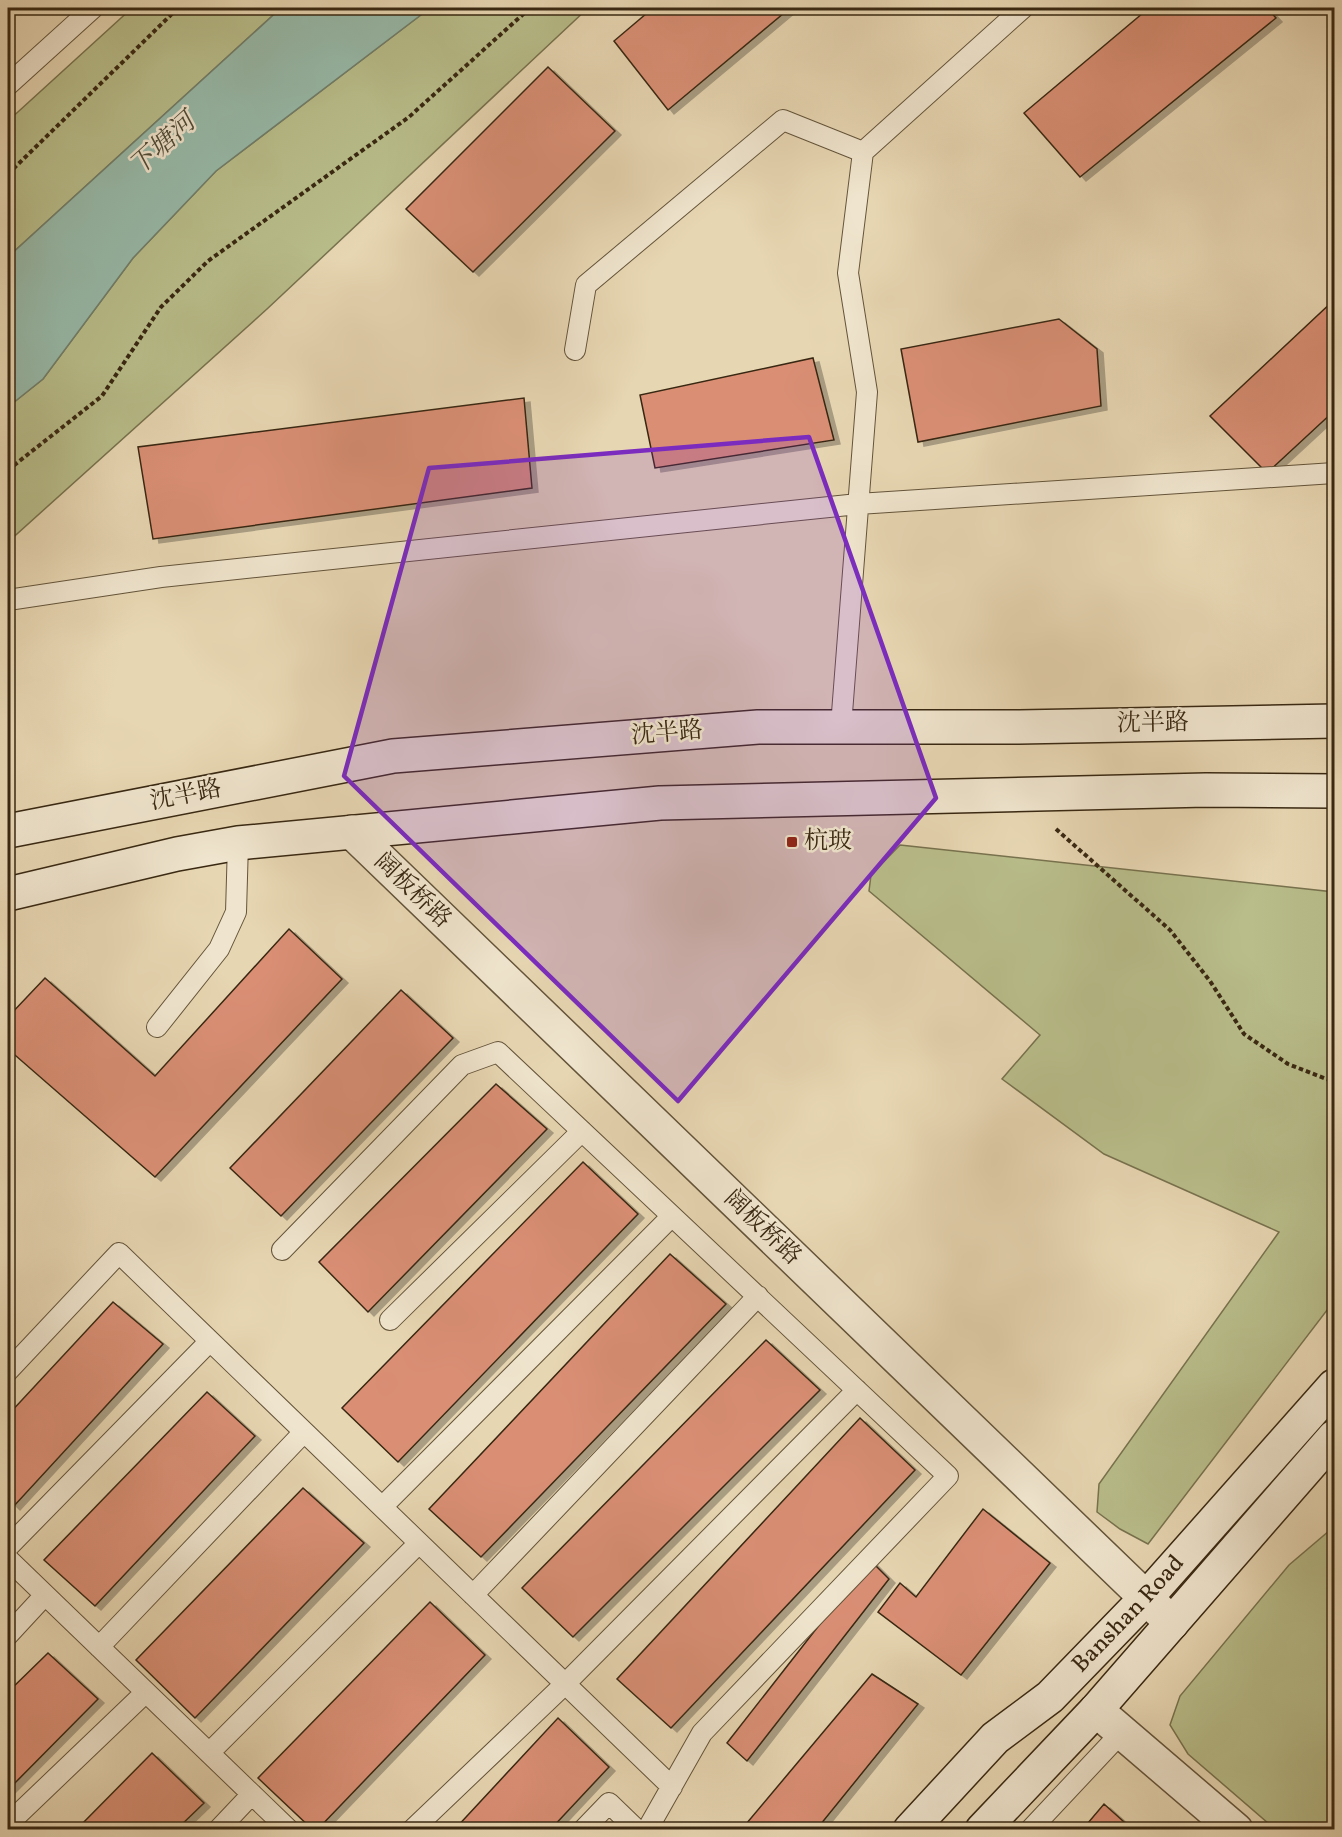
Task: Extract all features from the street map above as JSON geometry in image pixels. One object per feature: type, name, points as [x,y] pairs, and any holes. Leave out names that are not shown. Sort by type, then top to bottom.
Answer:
[{"type":"main road","name":"沈半路","points":[[8,831],[393,756],[758,727],[1019,727],[1335,721]]},
{"type":"main road","points":[[8,894],[177,854],[238,843],[660,803],[1206,790],[1335,791]]},
{"type":"main road","name":"阔板桥路","points":[[352,832],[1172,1623]]},
{"type":"main road","name":"Banshan Road","points":[[910,1830],[995,1738],[1050,1697],[1146,1598],[1335,1386]]},
{"type":"main road","name":"Banshan Road","points":[[982,1830],[1096,1710],[1331,1448]]},
{"type":"main road","points":[[1096,1710],[1234,1829]]},
{"type":"lane","points":[[8,85],[93,8]]},
{"type":"lane","points":[[841,726],[867,392],[848,273],[863,152],[1023,8]]},
{"type":"lane","points":[[575,350],[586,285],[783,120],[863,152]]},
{"type":"lane","points":[[8,600],[161,577],[858,504],[1335,473]]},
{"type":"lane","points":[[157,1027],[219,949],[236,912],[238,843]]},
{"type":"lane","points":[[282,1250],[462,1065],[498,1052],[948,1476],[702,1733],[648,1830]]},
{"type":"lane","points":[[390,1320],[582,1131]]},
{"type":"lane","points":[[382,1507],[672,1216]]},
{"type":"lane","points":[[8,1371],[119,1253],[672,1787]]},
{"type":"lane","points":[[473,1595],[758,1296]]},
{"type":"lane","points":[[8,1547],[210,1341]]},
{"type":"lane","points":[[412,1830],[565,1684],[857,1390]]},
{"type":"lane","points":[[99,1647],[304,1432]]},
{"type":"lane","points":[[210,1753],[419,1543]]},
{"type":"lane","points":[[8,1559],[289,1830]]},
{"type":"lane","points":[[8,1635],[45,1595]]},
{"type":"lane","points":[[8,1824],[146,1692]]},
{"type":"lane","points":[[1030,1830],[1121,1733]]},
{"type":"lane","points":[[218,1830],[252,1794]]},
{"type":"lane","points":[[583,1830],[609,1803],[637,1830]]},
{"type":"path","points":[[8,174],[178,8]]},
{"type":"path","points":[[8,470],[102,396],[161,307],[208,261],[409,117],[530,8]]},
{"type":"path","points":[[1017,794],[1170,930],[1210,981],[1244,1034],[1288,1064],[1335,1082]]},
{"type":"highlighted area","points":[[809,437],[936,798],[678,1101],[344,776],[429,468]]},
{"type":"green space","points":[[132,8],[281,8],[8,257],[8,121]]},
{"type":"green space","points":[[430,8],[588,8],[267,309],[8,542],[8,407],[43,379],[133,258],[216,171]]},
{"type":"green space","points":[[900,845],[1334,892],[1334,1301],[1148,1544],[1120,1529],[1097,1512],[1099,1484],[1279,1232],[1104,1154],[1002,1079],[1040,1035],[869,891],[871,875]]},
{"type":"green space","points":[[1334,1530],[1334,1829],[1275,1829],[1188,1754],[1170,1725],[1180,1696],[1289,1565],[1329,1531]]},
{"type":"water","name":"下塘河","points":[[281,8],[430,8],[216,171],[133,258],[43,379],[8,407],[8,257]]},
{"type":"building","points":[[653,8],[790,8],[668,110],[614,41]]},
{"type":"building","points":[[1149,8],[1267,8],[1276,18],[1080,177],[1024,113]]},
{"type":"building","points":[[548,67],[615,131],[473,272],[406,209]]},
{"type":"building","points":[[1334,300],[1334,411],[1267,473],[1210,416]]},
{"type":"building","points":[[1059,319],[1097,349],[1101,406],[918,442],[901,349]]},
{"type":"building","points":[[813,358],[834,440],[655,468],[640,395]]},
{"type":"building","points":[[524,398],[532,488],[153,539],[138,447]]},
{"type":"building","points":[[289,929],[342,979],[155,1177],[8,1049],[8,1017],[45,978],[155,1076]]},
{"type":"building","points":[[401,990],[453,1038],[281,1216],[230,1168]]},
{"type":"building","points":[[496,1084],[547,1129],[368,1312],[319,1262]]},
{"type":"building","points":[[583,1162],[638,1214],[398,1462],[342,1408]]},
{"type":"building","points":[[670,1254],[726,1304],[481,1557],[429,1509]]},
{"type":"building","points":[[113,1302],[163,1344],[14,1506],[8,1500],[8,1415]]},
{"type":"building","points":[[766,1340],[820,1390],[573,1637],[522,1588]]},
{"type":"building","points":[[207,1392],[255,1436],[95,1606],[44,1560]]},
{"type":"building","points":[[860,1418],[915,1470],[671,1728],[617,1679]]},
{"type":"building","points":[[303,1488],[364,1543],[195,1718],[136,1660]]},
{"type":"building","points":[[983,1509],[1050,1563],[961,1675],[878,1612],[900,1583],[916,1597]]},
{"type":"building","points":[[870,1560],[889,1579],[747,1761],[727,1743]]},
{"type":"building","points":[[430,1602],[485,1655],[317,1830],[313,1830],[258,1778]]},
{"type":"building","points":[[48,1653],[98,1699],[8,1790],[8,1692]]},
{"type":"building","points":[[872,1674],[918,1704],[816,1830],[741,1830]]},
{"type":"building","points":[[558,1718],[609,1767],[550,1830],[454,1830]]},
{"type":"building","points":[[152,1753],[204,1803],[176,1830],[76,1830]]},
{"type":"building","points":[[1104,1804],[1133,1830],[1082,1830]]},
{"type":"place","name":"杭玻","points":[[792,842]]}]
